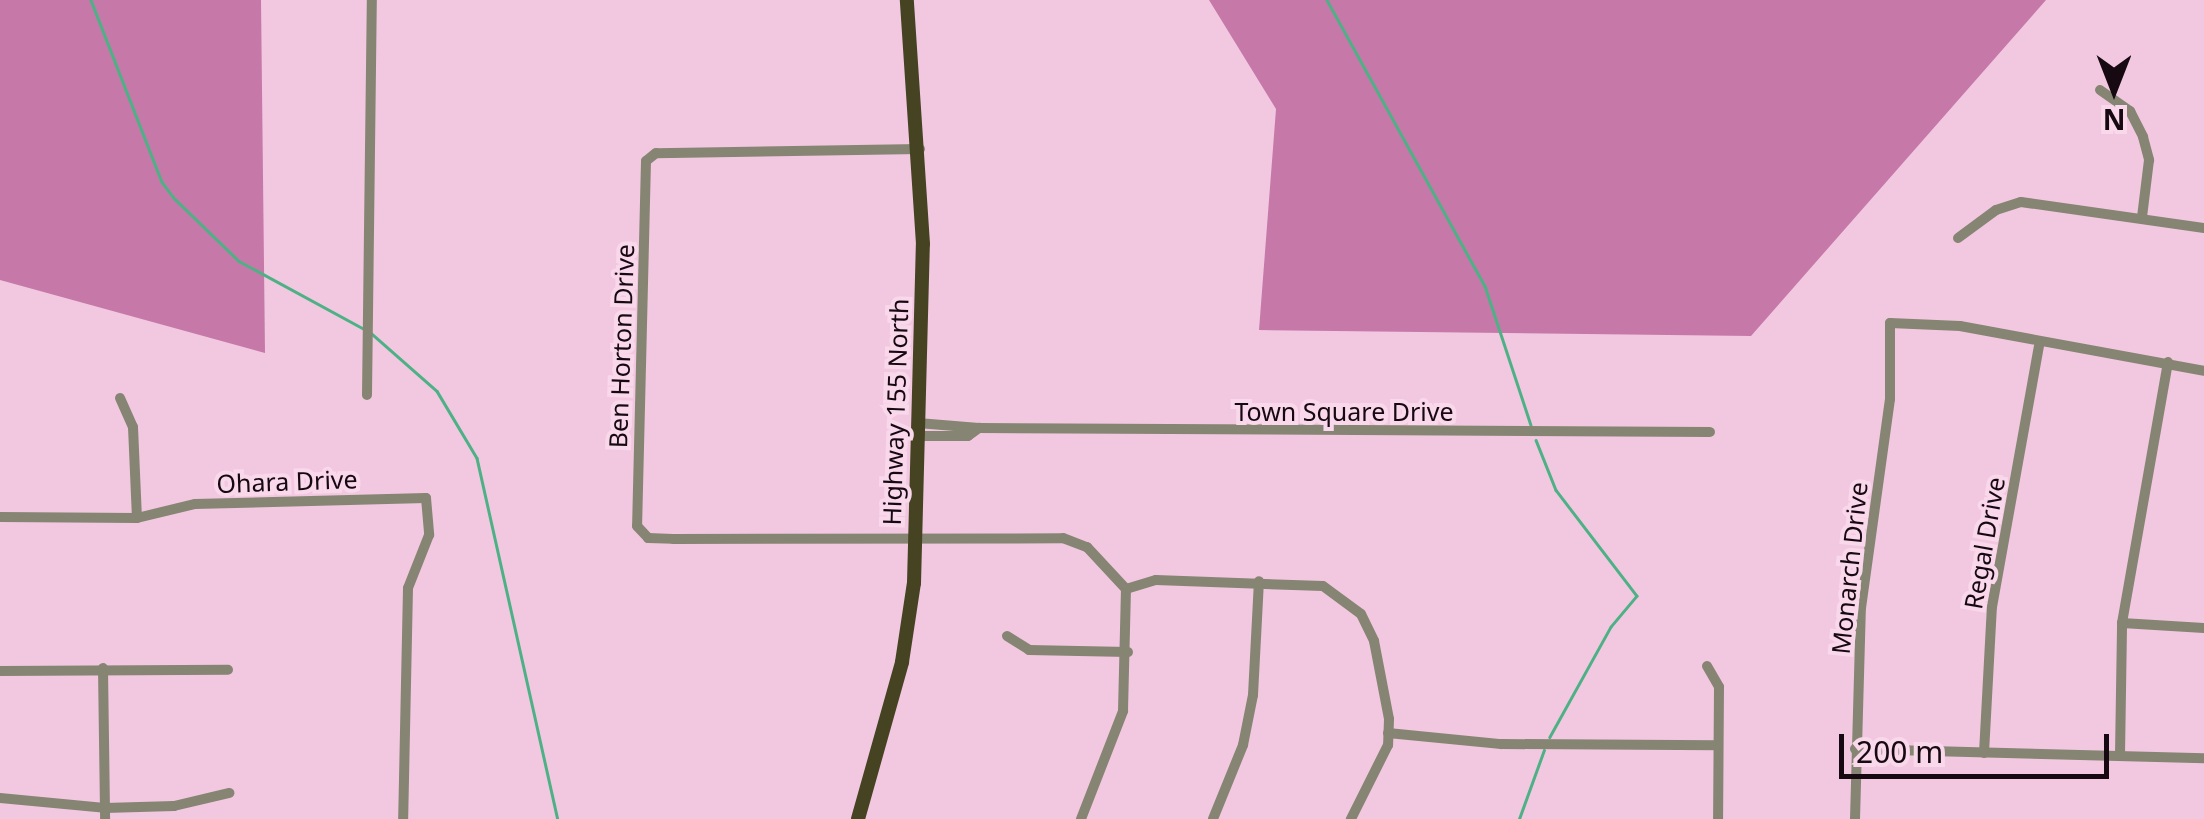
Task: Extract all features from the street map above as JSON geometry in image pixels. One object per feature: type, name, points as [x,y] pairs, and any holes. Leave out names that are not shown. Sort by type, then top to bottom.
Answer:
[{"type":"main road","name":"Highway 155 North","points":[[858,819],[906,642],[914,534],[920,149],[907,0]]},
{"type":"street","points":[[367,395],[372,0]]},
{"type":"street","points":[[2100,90],[2130,111],[2144,137],[2148,186],[2142,218]]},
{"type":"street","name":"Ben Horton Drive","points":[[914,534],[648,538],[637,526],[636,506],[646,161],[656,154],[920,149]]},
{"type":"street","points":[[1958,238],[1996,210],[2021,202],[2204,228]]},
{"type":"street","name":"Monarch Drive","points":[[1855,819],[1861,608],[1890,399],[1890,323],[2040,341]]},
{"type":"street","points":[[2040,341],[2204,370]]},
{"type":"street","name":"Regal Drive","points":[[1984,753],[1992,607],[2040,341]]},
{"type":"street","points":[[2120,755],[2122,623],[2168,362]]},
{"type":"street","points":[[120,398],[133,427],[137,518]]},
{"type":"street","name":"Town Square Drive","points":[[918,429],[1710,432]]},
{"type":"street","name":"Ohara Drive","points":[[0,517],[137,518],[195,504],[426,498],[429,535],[408,588],[403,819]]},
{"type":"street","points":[[914,534],[1063,538],[1087,546],[1126,590],[1128,652],[1111,755],[1081,819]]},
{"type":"street","points":[[1126,590],[1156,580],[1323,586],[1361,614],[1384,684],[1388,732],[1378,771],[1351,819]]},
{"type":"street","points":[[1213,819],[1238,759],[1253,696],[1259,581]]},
{"type":"street","points":[[2122,623],[2204,628]]},
{"type":"street","points":[[1007,636],[1028,650],[1128,652]]},
{"type":"street","points":[[1706,666],[1719,687],[1718,819]]},
{"type":"street","points":[[0,671],[103,668],[188,675],[228,670]]},
{"type":"street","points":[[103,668],[105,814]]},
{"type":"street","points":[[1388,732],[1501,744],[1717,745]]},
{"type":"street","points":[[1855,749],[2204,758]]},
{"type":"street","points":[[0,798],[105,814],[174,806],[228,792]]},
{"type":"shaded area","points":[[0,0],[261,0],[265,353],[0,280]]},
{"type":"shaded area","points":[[1209,0],[2046,0],[1751,336],[1259,330],[1276,109]]},
{"type":"waterway","points":[[91,0],[162,182],[175,199],[239,261],[364,329]]},
{"type":"waterway","points":[[1327,0],[1485,286],[1531,425]]},
{"type":"waterway","points":[[371,333],[437,391],[477,458],[558,819]]},
{"type":"waterway","points":[[1536,440],[1556,490],[1637,596],[1611,627],[1550,737]]},
{"type":"waterway","points":[[1519,819],[1544,750]]}]
